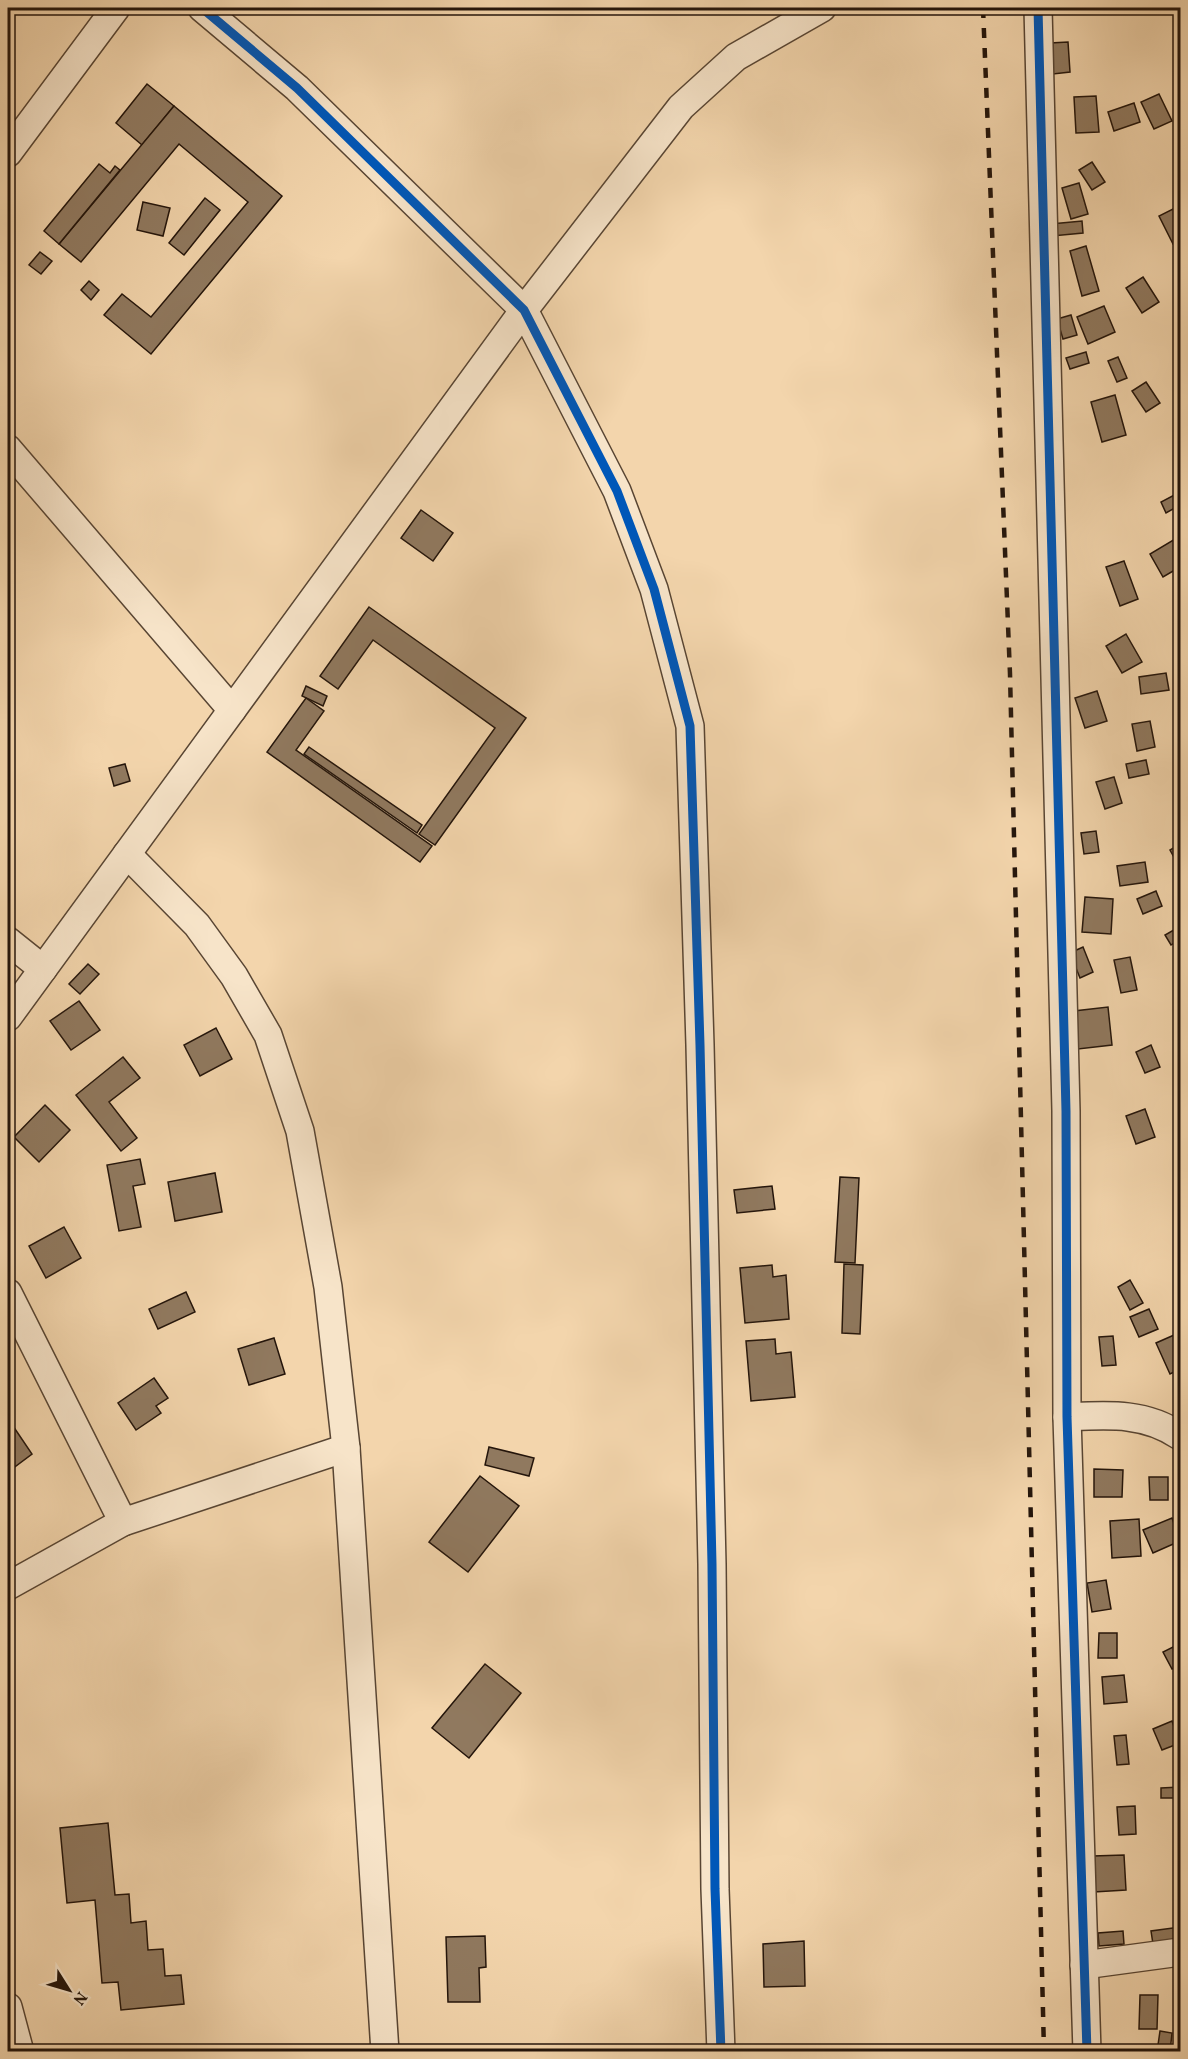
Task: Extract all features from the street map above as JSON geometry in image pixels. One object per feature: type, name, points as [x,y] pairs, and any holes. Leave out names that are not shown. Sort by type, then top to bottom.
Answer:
[{"type":"street","points":[[8,153],[116,8]]},
{"type":"street","points":[[202,8],[297,88],[524,310],[617,491],[654,589],[690,726],[701,1081],[721,2052]]},
{"type":"street","points":[[8,1017],[524,310],[681,107],[736,57],[822,8]]},
{"type":"street","points":[[1038,8],[1066,1111],[1067,1417],[1087,2052]]},
{"type":"street","points":[[8,449],[232,710]]},
{"type":"street","points":[[127,854],[197,925],[234,976],[268,1035],[300,1131],[328,1287],[346,1448],[385,2052]]},
{"type":"street","points":[[8,941],[43,969]]},
{"type":"street","points":[[8,1293],[123,1522]]},
{"type":"street","points":[[1067,1417],[1121,1414],[1150,1420],[1180,1436]]},
{"type":"street","points":[[8,1586],[123,1522],[346,1448]]},
{"type":"street","points":[[1084,1965],[1180,1952]]},
{"type":"street","points":[[8,2007],[20,2052]]},
{"type":"building","points":[[1068,42],[1070,72],[1053,74],[1050,43]]},
{"type":"building","points":[[147,84],[174,106],[142,145],[116,123]]},
{"type":"building","points":[[1159,94],[1172,121],[1154,129],[1141,102]]},
{"type":"building","points":[[1096,96],[1099,132],[1076,133],[1074,97]]},
{"type":"building","points":[[1134,103],[1140,122],[1114,131],[1108,112]]},
{"type":"building","points":[[174,106],[282,196],[151,354],[104,315],[122,294],[151,317],[248,202],[179,144],[81,262],[59,244]]},
{"type":"building","points":[[1092,162],[1105,182],[1092,190],[1079,170]]},
{"type":"building","points":[[99,164],[110,173],[115,166],[120,170],[59,244],[44,231]]},
{"type":"building","points":[[1079,183],[1088,214],[1071,219],[1062,188]]},
{"type":"building","points":[[205,198],[220,210],[184,255],[169,243]]},
{"type":"building","points":[[143,202],[170,208],[163,236],[137,230]]},
{"type":"building","points":[[1173,209],[1180,225],[1180,240],[1173,244],[1159,216]]},
{"type":"building","points":[[1082,221],[1083,233],[1052,236],[1051,224]]},
{"type":"building","points":[[1086,246],[1099,291],[1082,296],[1070,251]]},
{"type":"building","points":[[40,252],[52,261],[41,274],[29,265]]},
{"type":"building","points":[[1143,277],[1159,302],[1142,313],[1126,288]]},
{"type":"building","points":[[89,281],[99,290],[91,300],[81,290]]},
{"type":"building","points":[[1104,306],[1115,332],[1088,344],[1077,317]]},
{"type":"building","points":[[1071,315],[1077,335],[1063,339],[1057,319]]},
{"type":"building","points":[[1086,352],[1089,363],[1070,369],[1066,358]]},
{"type":"building","points":[[1118,357],[1127,378],[1117,382],[1108,361]]},
{"type":"building","points":[[1146,382],[1160,403],[1146,412],[1132,391]]},
{"type":"building","points":[[1115,395],[1126,435],[1102,442],[1091,402]]},
{"type":"building","points":[[1180,492],[1180,505],[1166,513],[1161,502]]},
{"type":"building","points":[[421,510],[453,533],[433,561],[401,538]]},
{"type":"building","points":[[1180,536],[1180,567],[1163,577],[1150,554]]},
{"type":"building","points":[[1124,561],[1138,599],[1120,606],[1106,567]]},
{"type":"building","points":[[369,607],[526,718],[435,845],[419,834],[495,728],[373,640],[338,689],[320,676]]},
{"type":"building","points":[[1126,634],[1142,662],[1122,673],[1106,646]]},
{"type":"building","points":[[1166,673],[1169,690],[1141,694],[1139,677]]},
{"type":"building","points":[[306,686],[327,696],[323,706],[302,696]]},
{"type":"building","points":[[1097,691],[1107,721],[1085,728],[1075,698]]},
{"type":"building","points":[[306,698],[324,711],[296,750],[432,846],[420,862],[267,752]]},
{"type":"building","points":[[1150,721],[1155,747],[1137,751],[1132,724]]},
{"type":"building","points":[[309,747],[422,825],[417,833],[304,754]]},
{"type":"building","points":[[1146,760],[1149,774],[1129,778],[1126,764]]},
{"type":"building","points":[[125,764],[130,781],[114,786],[109,768]]},
{"type":"building","points":[[1114,777],[1122,803],[1105,809],[1096,782]]},
{"type":"building","points":[[1096,831],[1099,852],[1084,854],[1081,833]]},
{"type":"building","points":[[1180,844],[1180,868],[1170,850]]},
{"type":"building","points":[[1145,862],[1148,882],[1120,886],[1117,866]]},
{"type":"building","points":[[1156,891],[1162,906],[1143,914],[1137,899]]},
{"type":"building","points":[[1085,897],[1113,899],[1111,934],[1082,932]]},
{"type":"building","points":[[1179,927],[1180,939],[1171,945],[1165,935]]},
{"type":"building","points":[[1083,947],[1093,972],[1080,978],[1070,953]]},
{"type":"building","points":[[1130,957],[1137,990],[1121,993],[1114,960]]},
{"type":"building","points":[[88,964],[99,974],[80,994],[69,984]]},
{"type":"building","points":[[79,1001],[100,1030],[71,1050],[50,1021]]},
{"type":"building","points":[[1108,1007],[1112,1045],[1078,1049],[1074,1011]]},
{"type":"building","points":[[216,1028],[232,1059],[200,1076],[184,1045]]},
{"type":"building","points":[[1151,1045],[1160,1067],[1145,1073],[1136,1052]]},
{"type":"building","points":[[123,1057],[140,1078],[109,1102],[137,1138],[121,1151],[76,1095]]},
{"type":"building","points":[[45,1105],[70,1130],[39,1162],[14,1137]]},
{"type":"building","points":[[1145,1109],[1155,1137],[1136,1144],[1126,1116]]},
{"type":"building","points":[[140,1159],[145,1184],[133,1186],[141,1227],[119,1231],[107,1165]]},
{"type":"building","points":[[215,1173],[222,1212],[175,1221],[168,1182]]},
{"type":"building","points":[[840,1177],[859,1178],[855,1263],[835,1262]]},
{"type":"building","points":[[772,1186],[775,1209],[737,1213],[734,1190]]},
{"type":"building","points":[[64,1227],[81,1258],[46,1278],[29,1246]]},
{"type":"building","points":[[844,1264],[863,1265],[860,1334],[842,1333]]},
{"type":"building","points":[[772,1265],[773,1277],[786,1275],[789,1319],[745,1323],[740,1268]]},
{"type":"building","points":[[1130,1280],[1143,1303],[1130,1310],[1118,1287]]},
{"type":"building","points":[[186,1292],[195,1312],[158,1329],[149,1309]]},
{"type":"building","points":[[1149,1309],[1158,1329],[1139,1337],[1130,1317]]},
{"type":"building","points":[[1174,1335],[1180,1350],[1180,1369],[1170,1374],[1156,1343]]},
{"type":"building","points":[[1113,1336],[1116,1365],[1102,1366],[1099,1337]]},
{"type":"building","points":[[274,1338],[285,1374],[249,1385],[238,1349]]},
{"type":"building","points":[[775,1339],[776,1354],[791,1352],[795,1397],[751,1401],[746,1341]]},
{"type":"building","points":[[154,1378],[168,1398],[156,1406],[161,1413],[136,1430],[118,1403]]},
{"type":"building","points":[[11,1423],[32,1454],[8,1472],[8,1426]]},
{"type":"building","points":[[489,1447],[534,1458],[529,1476],[485,1465]]},
{"type":"building","points":[[1094,1469],[1123,1470],[1122,1497],[1094,1497]]},
{"type":"building","points":[[480,1476],[519,1506],[468,1572],[429,1542]]},
{"type":"building","points":[[1149,1477],[1168,1477],[1168,1500],[1150,1500]]},
{"type":"building","points":[[1172,1518],[1180,1541],[1153,1553],[1143,1530]]},
{"type":"building","points":[[1139,1519],[1141,1556],[1112,1558],[1110,1521]]},
{"type":"building","points":[[1106,1580],[1111,1609],[1092,1612],[1087,1583]]},
{"type":"building","points":[[1099,1633],[1117,1633],[1117,1658],[1098,1658]]},
{"type":"building","points":[[1177,1645],[1180,1652],[1180,1665],[1172,1669],[1163,1652]]},
{"type":"building","points":[[485,1664],[521,1693],[469,1758],[432,1728]]},
{"type":"building","points":[[1124,1675],[1127,1702],[1104,1704],[1102,1677]]},
{"type":"building","points":[[1172,1721],[1180,1743],[1162,1750],[1153,1729]]},
{"type":"building","points":[[1126,1735],[1129,1764],[1117,1765],[1114,1736]]},
{"type":"building","points":[[1180,1787],[1180,1798],[1161,1798],[1161,1788]]},
{"type":"building","points":[[1135,1806],[1136,1834],[1119,1835],[1117,1807]]},
{"type":"building","points":[[108,1823],[115,1895],[129,1894],[131,1923],[146,1921],[148,1950],[163,1949],[165,1976],[181,1975],[184,2004],[121,2010],[118,1982],[102,1983],[95,1900],[67,1903],[60,1828]]},
{"type":"building","points":[[1124,1855],[1126,1890],[1094,1892],[1093,1856]]},
{"type":"building","points":[[1180,1927],[1180,1940],[1153,1944],[1151,1931]]},
{"type":"building","points":[[1123,1931],[1124,1944],[1099,1946],[1098,1933]]},
{"type":"building","points":[[485,1936],[486,1967],[479,1968],[480,2002],[448,2002],[446,1937]]},
{"type":"building","points":[[804,1941],[805,1986],[764,1987],[763,1944]]},
{"type":"building","points":[[1140,1995],[1158,1995],[1157,2029],[1139,2029]]},
{"type":"building","points":[[1160,2031],[1172,2033],[1170,2052],[1157,2052]]},
{"type":"railway","points":[[983,8],[1010,674],[1044,2052]]},
{"type":"cycle path","points":[[202,8],[297,88],[524,310],[617,491],[654,589],[690,726],[700,1045],[712,1564],[715,1889],[721,2052]]},
{"type":"cycle path","points":[[1038,8],[1066,1111],[1067,1417],[1087,2052]]}]
